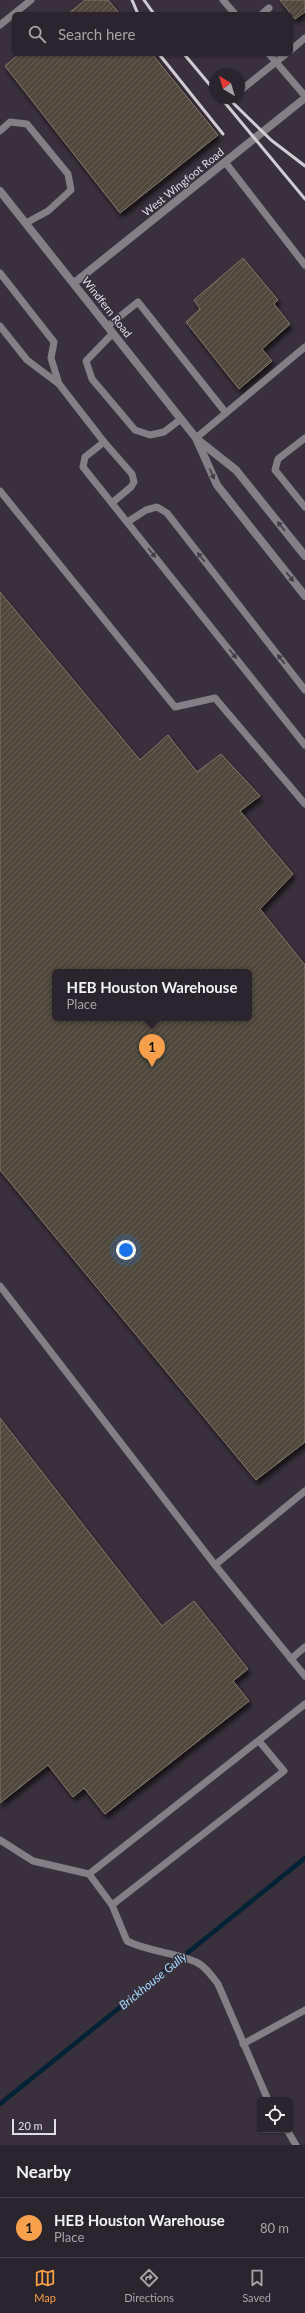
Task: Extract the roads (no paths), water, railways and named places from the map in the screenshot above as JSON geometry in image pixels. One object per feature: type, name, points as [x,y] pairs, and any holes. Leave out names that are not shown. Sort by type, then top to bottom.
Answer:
[{"type":"street","name":"West Wingfoot Road","points":[[74,283],[305,97]]},
{"type":"street","name":"Windfern Road","points":[[0,190],[196,438],[236,470],[305,556]]},
{"type":"street","name":"Windfern Road","points":[[196,438],[217,485],[305,596]]},
{"type":"lane","points":[[16,12],[31,0]]},
{"type":"lane","points":[[223,0],[233,12]]},
{"type":"lane","points":[[264,12],[269,8]]},
{"type":"lane","points":[[0,25],[12,15]]},
{"type":"lane","points":[[293,48],[305,38]]},
{"type":"lane","points":[[271,56],[305,97]]},
{"type":"lane","points":[[245,87],[284,56]]},
{"type":"lane","points":[[0,131],[10,122],[27,124],[68,174],[71,190],[48,212],[26,223]]},
{"type":"lane","points":[[225,162],[305,265]]},
{"type":"lane","points":[[0,273],[54,342],[51,358],[59,384]]},
{"type":"lane","points":[[181,419],[164,432],[150,435],[135,430],[92,379],[86,361],[111,330],[138,302],[226,413]]},
{"type":"lane","points":[[0,326],[27,360],[59,384],[104,442],[132,474],[134,482],[131,487],[113,502]]},
{"type":"lane","points":[[196,438],[305,347]]},
{"type":"lane","points":[[305,438],[278,459],[275,470],[305,507]]},
{"type":"lane","points":[[104,442],[85,457],[83,467],[129,521],[134,531],[305,745]]},
{"type":"lane","points":[[0,491],[175,707],[215,698],[305,804]]},
{"type":"lane","points":[[129,521],[146,510],[157,506],[167,514],[305,690]]},
{"type":"lane","points":[[0,1286],[215,1565],[305,1676]]},
{"type":"lane","points":[[215,1565],[305,1491]]},
{"type":"lane","points":[[291,1659],[305,1647]]},
{"type":"lane","points":[[89,1874],[305,1704]]},
{"type":"lane","points":[[112,1905],[284,1770],[259,1741]]},
{"type":"lane","points":[[0,1840],[33,1861],[89,1874],[112,1905],[127,1941],[141,1948],[197,1962],[208,1970],[218,1984],[267,2097]]},
{"type":"lane","points":[[243,2044],[305,2010]]},
{"type":"lane","points":[[289,2133],[296,2145]]},
{"type":"waterway","name":"Brickhouse Gully","points":[[0,2104],[305,1858]]},
{"type":"railway","points":[[132,0],[137,12]]},
{"type":"railway","points":[[144,0],[153,12]]},
{"type":"railway","points":[[161,56],[223,134]]},
{"type":"railway","points":[[186,56],[209,84]]},
{"type":"railway","points":[[226,104],[305,199]]},
{"type":"railway","points":[[234,104],[271,140],[305,166]]},
{"type":"place","name":"HEB Houston Warehouse","points":[[152,1067]]}]
